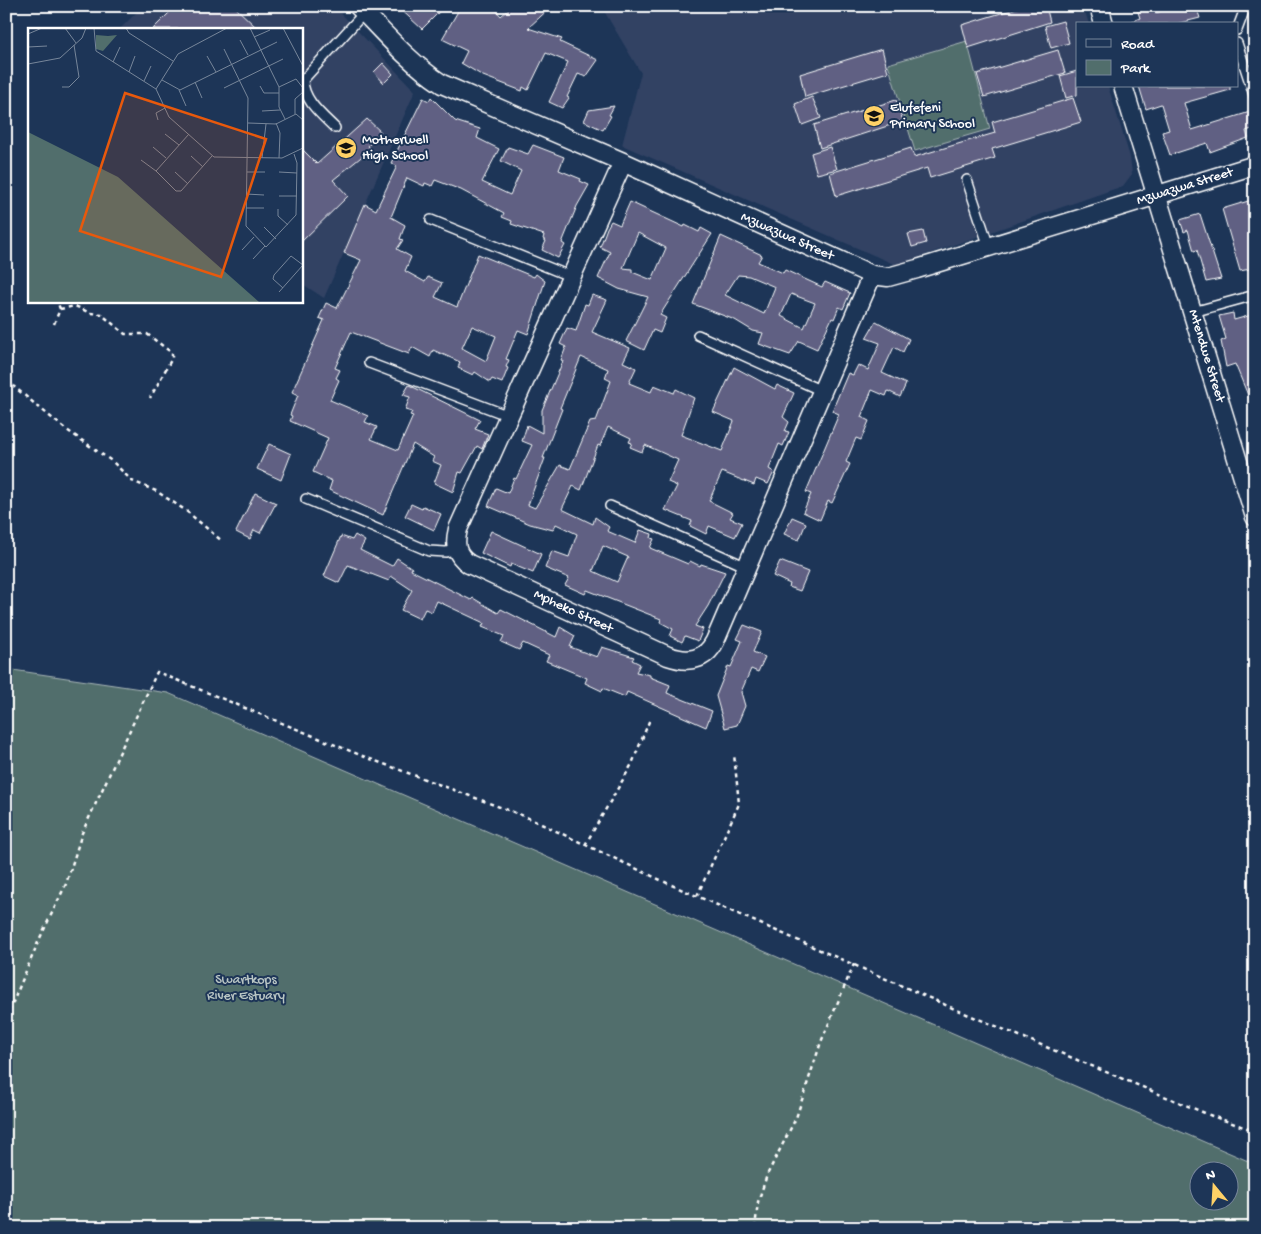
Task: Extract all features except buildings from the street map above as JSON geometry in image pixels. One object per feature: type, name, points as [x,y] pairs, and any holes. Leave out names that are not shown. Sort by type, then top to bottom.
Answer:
[{"type":"street","points":[[1099,6],[1103,22]]},
{"type":"street","name":"Mzwazwa Street","points":[[361,10],[422,71],[442,84],[623,162],[872,276],[888,278],[1255,165]]},
{"type":"street","name":"Mtendwe Street","points":[[1124,88],[1252,497],[1255,517]]},
{"type":"street","points":[[457,549],[454,542],[458,529],[623,162]]},
{"type":"street","name":"Mpheko Street","points":[[457,549],[461,558],[469,564],[668,656],[688,661],[696,659],[711,649],[872,276]]},
{"type":"lane","points":[[1238,27],[1246,6]]},
{"type":"lane","points":[[335,128],[306,94],[303,80],[361,10]]},
{"type":"lane","points":[[1238,46],[1255,98]]},
{"type":"lane","points":[[967,180],[990,247]]},
{"type":"lane","points":[[431,220],[572,277]]},
{"type":"lane","points":[[1193,312],[1255,295]]},
{"type":"lane","points":[[698,335],[822,391]]},
{"type":"lane","points":[[369,363],[509,416]]},
{"type":"lane","points":[[306,499],[429,551],[446,552],[457,549]]},
{"type":"lane","points":[[610,506],[747,567]]},
{"type":"path","points":[[54,324],[60,309],[57,302]]},
{"type":"path","points":[[60,309],[75,306],[90,313],[101,314],[125,334],[147,334],[172,353],[172,358],[150,398]]},
{"type":"path","points":[[6,380],[64,428],[113,462],[132,481],[156,491],[185,510],[222,541]]},
{"type":"path","points":[[6,1019],[39,940],[66,884],[82,833],[157,672],[365,757],[524,816],[697,896],[854,964],[1111,1074],[1212,1116],[1255,1131]]},
{"type":"path","points":[[584,844],[632,764],[650,719]]},
{"type":"path","points":[[697,896],[739,804],[734,754]]},
{"type":"path","points":[[755,1228],[758,1202],[767,1175],[796,1118],[821,1042],[854,964]]},
{"type":"shaded area","name":"Motherwell High School","points":[[143,6],[334,6],[415,91],[324,298],[302,284],[302,28],[121,28]]},
{"type":"shaded area","name":"Elufefeni Primary School","points":[[601,6],[1083,6],[1088,22],[1076,22],[1076,88],[1109,88],[1130,157],[1132,174],[1123,186],[896,265],[622,145],[641,73]]},
{"type":"green space","points":[[967,41],[990,129],[915,151],[888,64]]},
{"type":"green space","name":"Swartkops River Estuary","points":[[6,669],[168,693],[1255,1164],[1255,1228],[6,1228]]},
{"type":"place","name":"Elufefeni Primary School","points":[[874,116]]},
{"type":"place","name":"Motherwell High School","points":[[346,148]]}]
